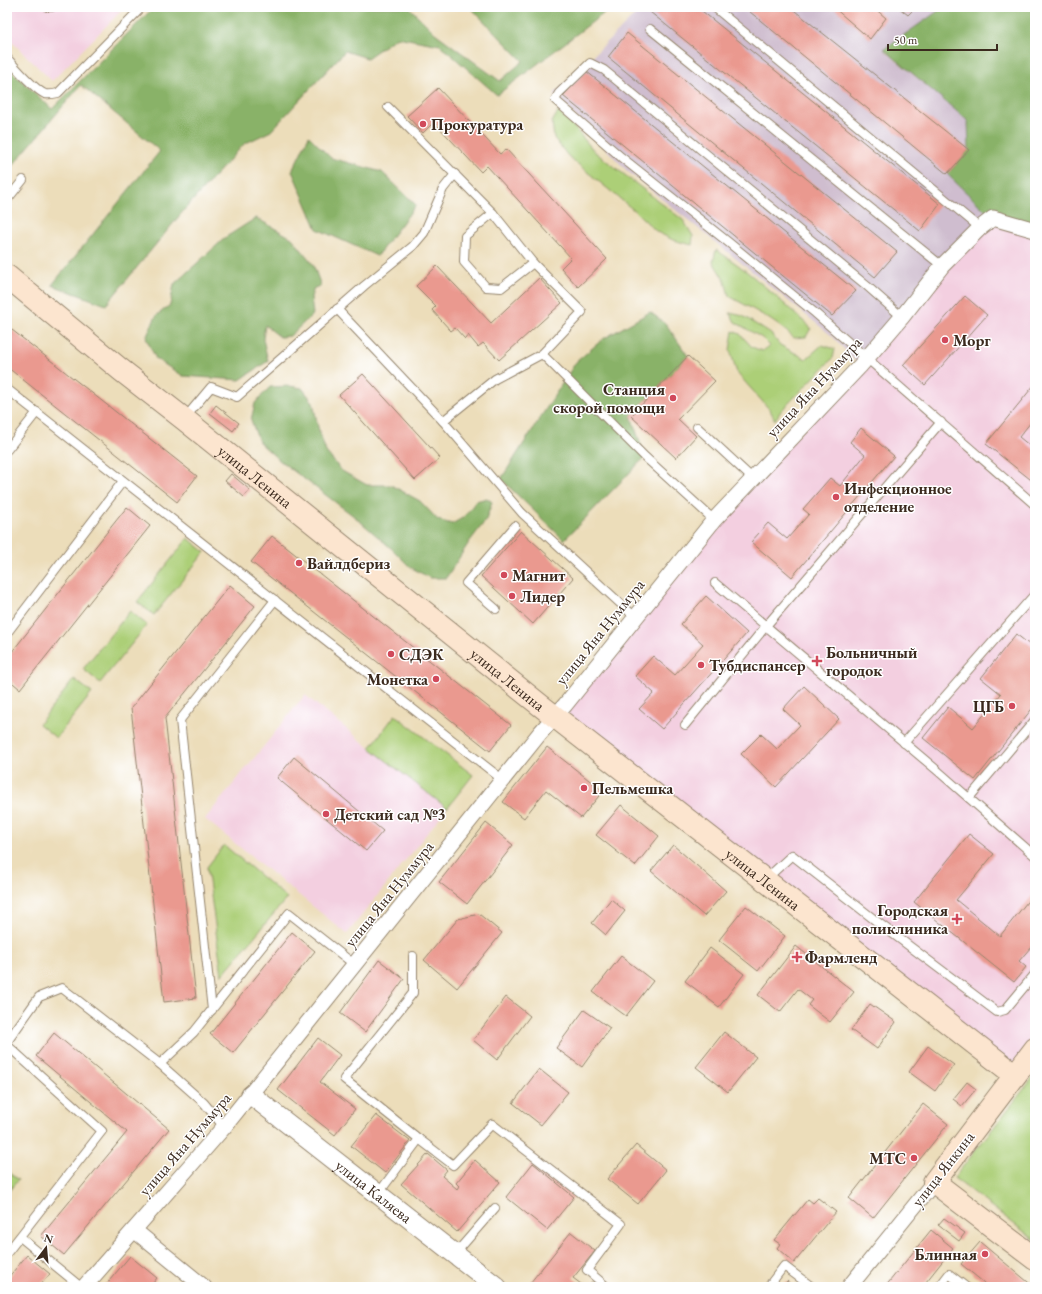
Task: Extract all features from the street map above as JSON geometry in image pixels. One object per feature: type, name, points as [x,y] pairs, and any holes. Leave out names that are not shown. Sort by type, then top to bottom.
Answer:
[{"type":"main road","name":"улица Ленина","points":[[7,276],[121,370],[184,419],[410,602],[1015,1075]]},
{"type":"main road","name":"улица Янкина","points":[[934,1182],[1035,1049]]},
{"type":"main road","points":[[934,1182],[1035,1259]]},
{"type":"street","name":"улица Яна Нуммура","points":[[84,1287],[251,1095],[540,733],[714,520],[867,358],[902,317],[942,266],[980,228],[993,218],[1035,230]]},
{"type":"street","name":"улица Каляева","points":[[251,1095],[497,1287]]},
{"type":"street","name":"улица Янкина","points":[[849,1287],[934,1182]]},
{"type":"street","points":[[134,1230],[204,1287]]},
{"type":"lane","points":[[47,7],[52,7]]},
{"type":"lane","points":[[7,58],[39,90],[46,94],[53,95],[58,93],[142,7]]},
{"type":"lane","points":[[714,7],[980,228]]},
{"type":"lane","points":[[650,30],[942,266]]},
{"type":"lane","points":[[902,317],[868,286],[604,70],[590,64],[558,93],[555,100],[621,157],[734,246],[867,358],[1035,505]]},
{"type":"lane","points":[[388,106],[493,213],[533,263],[582,312],[542,354],[495,379],[443,421]]},
{"type":"lane","points":[[184,419],[211,387],[237,397],[337,309],[413,246],[424,233],[443,188],[456,174]]},
{"type":"lane","points":[[7,200],[23,180]]},
{"type":"lane","points":[[493,213],[465,236],[464,262],[486,287],[501,288],[533,263]]},
{"type":"lane","points":[[337,309],[443,421],[522,513],[635,617]]},
{"type":"lane","points":[[542,354],[645,457],[714,520]]},
{"type":"lane","points":[[7,389],[503,780]]},
{"type":"lane","points":[[7,450],[37,412]]},
{"type":"lane","points":[[685,725],[766,626],[941,422]]},
{"type":"lane","points":[[697,427],[752,479]]},
{"type":"lane","points":[[7,633],[123,481]]},
{"type":"lane","points":[[496,609],[466,582],[515,526]]},
{"type":"lane","points":[[715,583],[969,798],[1035,856]]},
{"type":"lane","points":[[904,743],[1035,594]]},
{"type":"lane","points":[[212,1010],[180,720],[275,600]]},
{"type":"lane","points":[[969,798],[1035,720]]},
{"type":"lane","points":[[764,880],[792,855],[880,924],[997,1012],[1005,1010],[1035,974]]},
{"type":"lane","points":[[160,1064],[194,1032],[289,913],[355,965]]},
{"type":"lane","points":[[413,956],[413,993],[344,1079],[454,1165],[492,1124],[621,1224],[586,1270],[607,1287]]},
{"type":"lane","points":[[7,1042],[39,997],[62,988],[160,1064],[204,1103],[224,1127]]},
{"type":"lane","points":[[7,1045],[102,1131],[7,1252]]},
{"type":"lane","points":[[378,1194],[419,1139]]},
{"type":"lane","points":[[455,1254],[495,1208]]},
{"type":"lane","points":[[20,1237],[81,1287]]},
{"type":"lane","points":[[768,1287],[784,1266],[812,1287]]},
{"type":"lane","points":[[939,1287],[949,1274],[966,1287]]},
{"type":"shaded area","points":[[7,7],[125,7],[52,81],[7,37]]},
{"type":"shaded area","points":[[643,7],[944,7],[884,50],[968,121],[969,150],[993,218],[860,366],[832,336],[627,171],[554,94]]},
{"type":"shaded area","name":"Больничный городок","points":[[993,218],[1035,230],[1035,1049],[1015,1075],[555,716],[635,617]]},
{"type":"shaded area","name":"Детский сад №3","points":[[305,695],[447,808],[347,934],[205,819]]},
{"type":"green space","points":[[154,7],[409,7],[435,33],[500,81],[523,61],[470,7],[612,7],[497,95],[440,45],[397,37],[367,58],[345,51],[271,131],[244,144],[185,209],[106,305],[52,285],[160,151],[81,85],[7,172],[7,67],[52,109]]},
{"type":"green space","points":[[944,7],[1035,7],[1035,230],[993,218],[947,174],[969,150],[968,121],[884,49]]},
{"type":"green space","points":[[558,112],[572,125],[595,152],[683,220],[693,236],[692,245],[673,240],[657,232],[636,212],[568,156],[554,138],[552,122]]},
{"type":"green space","points":[[309,136],[331,158],[382,172],[416,205],[377,256],[317,229],[292,171]]},
{"type":"green space","points":[[256,218],[292,238],[313,264],[321,286],[314,288],[311,297],[313,314],[290,336],[280,337],[265,325],[263,339],[268,361],[240,380],[183,376],[156,359],[146,338],[156,316],[170,305],[174,284],[226,237]]},
{"type":"green space","points":[[716,250],[741,267],[811,328],[806,337],[794,338],[771,320],[729,296],[725,281],[713,262]]},
{"type":"green space","points":[[650,312],[666,324],[688,356],[631,416],[645,457],[564,540],[501,479],[576,362],[603,339]]},
{"type":"green space","points":[[730,313],[743,316],[771,334],[780,345],[806,359],[822,345],[835,349],[833,358],[781,411],[775,420],[770,410],[737,373],[730,350],[733,331],[740,334],[752,347],[762,351],[770,346],[762,338],[735,322]]},
{"type":"green space","points":[[290,386],[302,388],[313,402],[318,427],[326,452],[342,471],[367,485],[391,485],[420,501],[438,520],[452,524],[464,517],[476,501],[487,498],[492,502],[486,520],[470,541],[446,578],[430,578],[410,567],[392,549],[355,517],[279,460],[259,442],[251,420],[255,403],[270,387]]},
{"type":"green space","points":[[188,538],[205,552],[154,615],[137,602]]},
{"type":"green space","points":[[130,611],[147,625],[100,683],[83,669]]},
{"type":"green space","points":[[74,679],[92,693],[56,738],[39,724]]},
{"type":"green space","points":[[395,715],[473,775],[447,808],[370,748]]},
{"type":"green space","points":[[224,845],[287,898],[222,975],[207,867]]},
{"type":"green space","points":[[1035,1075],[1035,1240],[954,1178]]},
{"type":"green space","points":[[7,1171],[18,1180],[7,1193]]},
{"type":"building","points":[[654,7],[697,7],[940,204],[920,231],[650,12]]},
{"type":"building","points":[[744,7],[790,7],[969,150],[947,174]]},
{"type":"building","points":[[833,7],[873,7],[886,18],[870,39]]},
{"type":"building","points":[[898,7],[916,7],[908,15]]},
{"type":"building","points":[[627,33],[897,252],[875,277],[608,57]]},
{"type":"building","points":[[586,71],[856,291],[832,316],[563,96]]},
{"type":"building","points":[[438,88],[500,154],[506,149],[607,259],[578,287],[561,268],[571,258],[487,166],[481,172],[434,122],[423,133],[407,116]]},
{"type":"building","points":[[437,266],[491,323],[539,278],[562,303],[499,360],[483,343],[478,347],[468,335],[465,339],[455,328],[451,331],[432,310],[436,306],[416,286]]},
{"type":"building","name":"Морг","points":[[965,296],[987,315],[925,385],[903,365]]},
{"type":"building","points":[[7,326],[197,476],[177,502],[7,367]]},
{"type":"building","name":"Станция скорой помощи","points":[[688,356],[715,381],[678,419],[696,436],[676,458],[631,416]]},
{"type":"building","points":[[363,374],[440,458],[415,480],[339,395]]},
{"type":"building","points":[[1035,384],[1035,417],[1019,437],[1035,450],[1035,483],[986,444]]},
{"type":"building","points":[[216,405],[239,423],[233,431],[210,413]]},
{"type":"building","name":"Инфекционное отделение","points":[[861,428],[894,456],[792,577],[751,542],[768,523],[787,539],[809,514],[803,509],[830,478],[840,486],[865,455],[850,442]]},
{"type":"building","points":[[231,474],[250,490],[244,497],[225,481]]},
{"type":"building","points":[[127,507],[150,526],[20,689],[7,678],[7,658]]},
{"type":"building","points":[[521,531],[573,578],[533,624],[481,576]]},
{"type":"building","points":[[272,536],[511,725],[490,751],[251,562]]},
{"type":"building","points":[[230,585],[255,606],[165,718],[196,998],[164,1002],[131,708]]},
{"type":"building","name":"Тубдиспансер","points":[[706,596],[747,633],[662,729],[639,709],[654,693],[635,676],[653,656],[675,675],[703,644],[681,624]]},
{"type":"building","name":"ЦГБ","points":[[1016,634],[1035,649],[1035,705],[975,780],[923,738],[948,707],[973,728],[1001,694],[981,678]]},
{"type":"building","points":[[804,686],[839,719],[776,787],[741,754],[761,734],[777,749],[800,725],[783,709]]},
{"type":"building","points":[[547,747],[603,791],[581,818],[546,790],[524,818],[503,802]]},
{"type":"building","points":[[294,757],[383,831],[366,851],[277,778]]},
{"type":"building","points":[[621,805],[659,836],[635,866],[596,835]]},
{"type":"building","points":[[486,823],[513,845],[467,904],[439,882]]},
{"type":"building","name":"Городская поликлиника","points":[[969,834],[994,854],[956,900],[1000,936],[1035,892],[1035,951],[1031,947],[1019,961],[1026,967],[1014,982],[914,902]]},
{"type":"building","points":[[673,845],[726,891],[704,916],[651,871]]},
{"type":"building","points":[[611,899],[625,911],[606,935],[592,923]]},
{"type":"building","points":[[746,906],[785,936],[758,971],[719,940]]},
{"type":"building","points":[[479,914],[502,933],[457,988],[424,960],[458,919]]},
{"type":"building","points":[[292,932],[315,951],[233,1053],[210,1034]]},
{"type":"building","points":[[796,946],[854,992],[830,1022],[808,1005],[812,1000],[798,989],[780,1012],[758,995]]},
{"type":"building","points":[[710,948],[744,974],[719,1007],[685,981]]},
{"type":"building","points":[[621,956],[653,981],[626,1016],[593,992]]},
{"type":"building","points":[[379,960],[404,979],[365,1032],[340,1013]]},
{"type":"building","points":[[506,997],[530,1016],[497,1060],[473,1040]]},
{"type":"building","points":[[870,1004],[896,1022],[877,1049],[851,1030]]},
{"type":"building","points":[[584,1010],[610,1028],[582,1067],[556,1048]]},
{"type":"building","points":[[724,1032],[756,1057],[728,1092],[696,1067]]},
{"type":"building","points":[[54,1033],[169,1129],[64,1255],[41,1236],[127,1132],[36,1056]]},
{"type":"building","points":[[318,1038],[340,1055],[320,1082],[355,1109],[335,1135],[278,1090]]},
{"type":"building","points":[[928,1046],[954,1065],[935,1091],[909,1072]]},
{"type":"building","points":[[539,1069],[568,1092],[541,1125],[513,1103]]},
{"type":"building","points":[[967,1082],[976,1089],[962,1106],[953,1099]]},
{"type":"building","points":[[923,1104],[948,1124],[873,1218],[849,1198]]},
{"type":"building","points":[[376,1115],[410,1141],[385,1173],[351,1146]]},
{"type":"building","points":[[636,1145],[666,1170],[638,1204],[607,1179]]},
{"type":"building","points":[[428,1154],[447,1170],[442,1176],[457,1189],[459,1186],[456,1183],[475,1160],[500,1182],[457,1232],[401,1184]]},
{"type":"building","points":[[533,1163],[574,1197],[547,1230],[506,1197]]},
{"type":"building","points":[[818,1198],[836,1212],[794,1263],[777,1248],[780,1244],[774,1240],[808,1199],[813,1203]]},
{"type":"building","points":[[944,1218],[965,1233],[959,1241],[938,1225]]},
{"type":"building","points":[[931,1230],[953,1248],[922,1287],[885,1287]]},
{"type":"building","points":[[571,1232],[595,1251],[573,1278],[585,1287],[535,1287],[530,1283]]},
{"type":"building","points":[[980,1242],[1034,1287],[989,1287],[961,1264]]},
{"type":"building","points":[[27,1255],[50,1274],[39,1287],[7,1287],[7,1279]]},
{"type":"building","points":[[130,1256],[157,1278],[150,1287],[104,1287]]},
{"type":"building","points":[[787,1281],[794,1287],[782,1287]]},
{"type":"building","points":[[592,1282],[598,1287],[588,1287]]},
{"type":"place","name":"Прокуратура","points":[[423,124]]},
{"type":"place","name":"Морг","points":[[945,340]]},
{"type":"place","name":"Станция скорой помощи","points":[[673,398]]},
{"type":"place","name":"Инфекционное отделение","points":[[836,497]]},
{"type":"place","name":"Вайлдбериз","points":[[299,563]]},
{"type":"place","name":"Магнит","points":[[504,575]]},
{"type":"place","name":"Лидер","points":[[512,596]]},
{"type":"place","name":"СДЭК","points":[[391,654]]},
{"type":"place","name":"Больничный городок","points":[[817,661]]},
{"type":"place","name":"Тубдиспансер","points":[[701,665]]},
{"type":"place","name":"Монетка","points":[[436,679]]},
{"type":"place","name":"ЦГБ","points":[[1012,706]]},
{"type":"place","name":"Пельмешка","points":[[584,788]]},
{"type":"place","name":"Детский сад №3","points":[[326,814]]},
{"type":"place","name":"Городская поликлиника","points":[[957,919]]},
{"type":"place","name":"Фармленд","points":[[797,957]]},
{"type":"place","name":"МТС","points":[[914,1158]]},
{"type":"place","name":"Блинная","points":[[985,1254]]}]
